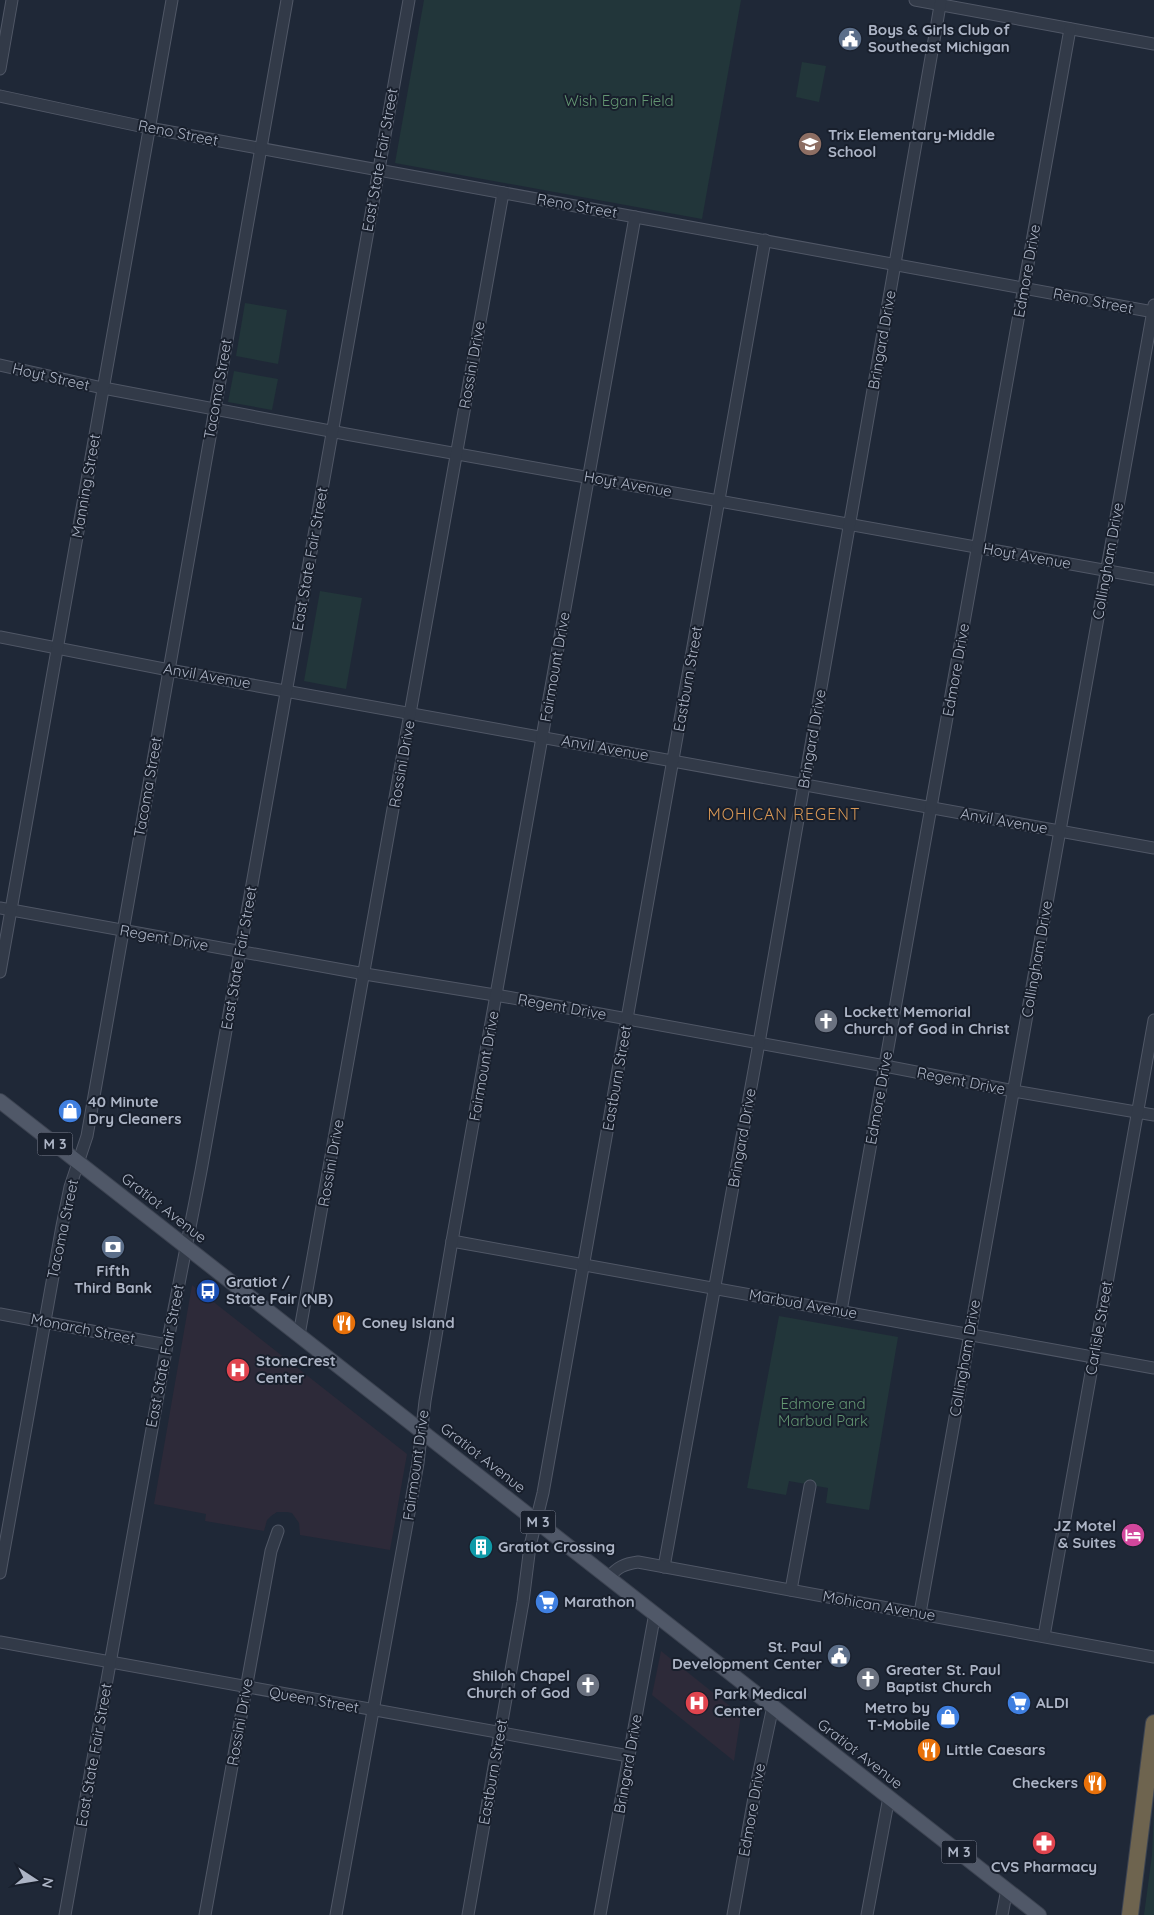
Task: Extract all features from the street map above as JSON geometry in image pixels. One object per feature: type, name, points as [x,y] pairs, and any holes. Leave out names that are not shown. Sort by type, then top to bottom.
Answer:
[{"type":"highway","points":[[1130,1915],[1151,1766],[1154,1723]]},
{"type":"main road","name":"Gratiot Avenue","points":[[0,1101],[1039,1915]]},
{"type":"street","points":[[0,69],[12,0]]},
{"type":"street","name":"Manning Street","points":[[0,972],[6,909],[57,648],[172,0]]},
{"type":"street","name":"Tacoma Street","points":[[0,1573],[62,1226],[78,1161],[87,1136],[287,0]]},
{"type":"street","name":"East State Fair Street","points":[[65,1915],[167,1345],[240,952],[409,0]]},
{"type":"street","points":[[915,0],[941,2],[1070,29],[1154,44]]},
{"type":"street","name":"Bringard Drive","points":[[664,1567],[759,1043],[941,2]]},
{"type":"street","name":"Edmore Drive","points":[[841,1311],[1070,29]]},
{"type":"street","name":"Reno Street","points":[[0,96],[149,128],[1024,288],[1154,310]]},
{"type":"street","name":"Rossini Drive","points":[[299,1335],[503,193]]},
{"type":"street","name":"Fairmount Drive","points":[[336,1915],[418,1463],[421,1430],[452,1241],[635,217]]},
{"type":"street","name":"Eastburn Street","points":[[468,1915],[523,1602],[529,1550],[543,1493],[765,240]]},
{"type":"street","name":"Collingham Drive","points":[[920,1613],[1154,310]]},
{"type":"street","name":"Hoyt Street","points":[[0,365],[103,388]]},
{"type":"street","name":"Hoyt Avenue","points":[[103,388],[1154,579]]},
{"type":"street","name":"Anvil Avenue","points":[[0,637],[169,670],[1154,848]]},
{"type":"street","name":"Regent Drive","points":[[6,909],[240,952],[628,1019],[1014,1091],[1154,1115]]},
{"type":"street","name":"Carlisle Street","points":[[1044,1636],[1154,1020]]},
{"type":"street","name":"Marbud Avenue","points":[[452,1241],[1154,1368]]},
{"type":"street","name":"Monarch Street","points":[[0,1314],[167,1345]]},
{"type":"street","points":[[791,1590],[810,1486]]},
{"type":"street","name":"Rossini Drive","points":[[205,1915],[271,1551],[278,1531]]},
{"type":"street","name":"Mohican Avenue","points":[[608,1577],[618,1567],[638,1562],[1154,1657]]},
{"type":"street","name":"Bringard Drive","points":[[600,1915],[655,1613]]},
{"type":"street","name":"Queen Street","points":[[0,1642],[629,1756]]},
{"type":"street","name":"Edmore Drive","points":[[733,1915],[772,1706]]},
{"type":"street","points":[[867,1915],[889,1798]]},
{"type":"street","points":[[1002,1915],[1007,1889]]},
{"type":"shaded area","name":"StoneCrest Center","points":[[192,1285],[407,1454],[390,1550],[300,1535],[299,1523],[292,1513],[287,1512],[277,1512],[271,1516],[267,1520],[264,1531],[205,1521],[206,1514],[154,1504]]},
{"type":"shaded area","points":[[661,1651],[741,1715],[734,1761],[652,1695]]},
{"type":"green space","name":"Wish Egan Field","points":[[424,0],[741,0],[702,219],[395,163]]},
{"type":"green space","points":[[802,62],[826,66],[819,102],[796,97]]},
{"type":"green space","points":[[245,303],[287,310],[278,364],[236,356]]},
{"type":"green space","points":[[234,371],[278,379],[272,410],[228,402]]},
{"type":"green space","points":[[320,591],[362,598],[346,689],[304,681]]},
{"type":"green space","name":"Edmore and Marbud Park","points":[[779,1316],[898,1337],[869,1510],[826,1503],[828,1488],[789,1481],[786,1495],[747,1488]]},
{"type":"green space","points":[[1154,1808],[1154,1915],[1144,1915],[1152,1855]]},
{"type":"place","name":"Boys & Girls Club of Southeast Michigan","points":[[850,39]]},
{"type":"place","name":"Trix Elementary-Middle School","points":[[810,144]]},
{"type":"place","name":"Lockett Memorial Church of God in Christ","points":[[826,1021]]},
{"type":"place","name":"40 Minute Dry Cleaners","points":[[70,1111]]},
{"type":"place","name":"Fifth Third Bank","points":[[113,1247]]},
{"type":"place","name":"Gratiot / State Fair (NB)","points":[[208,1291]]},
{"type":"place","name":"Coney Island","points":[[344,1323]]},
{"type":"place","name":"StoneCrest Center","points":[[238,1370]]},
{"type":"place","name":"JZ Motel & Suites","points":[[1133,1535]]},
{"type":"place","name":"Gratiot Crossing","points":[[481,1547]]},
{"type":"place","name":"Marathon","points":[[547,1602]]},
{"type":"place","name":"St. Paul Development Center","points":[[839,1656]]},
{"type":"place","name":"Greater St. Paul Baptist Church","points":[[868,1679]]},
{"type":"place","name":"Shiloh Chapel Church of God","points":[[588,1685]]},
{"type":"place","name":"Park Medical Center","points":[[697,1703]]},
{"type":"place","name":"ALDI","points":[[1019,1703]]},
{"type":"place","name":"Metro by T-Mobile","points":[[948,1717]]},
{"type":"place","name":"Little Caesars","points":[[929,1750]]},
{"type":"place","name":"Checkers","points":[[1095,1783]]},
{"type":"place","name":"CVS Pharmacy","points":[[1044,1843]]},
{"type":"district","name":"MOHICAN REGENT","points":[[784,814]]}]
